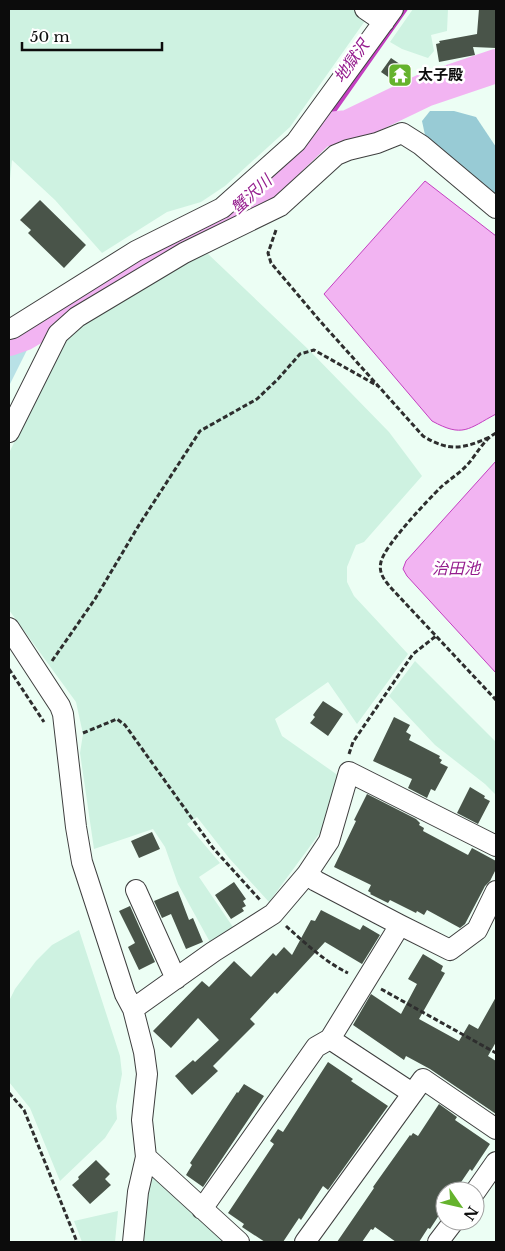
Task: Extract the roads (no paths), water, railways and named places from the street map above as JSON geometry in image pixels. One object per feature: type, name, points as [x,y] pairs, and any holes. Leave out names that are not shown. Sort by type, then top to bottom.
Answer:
[{"type":"street","points":[[9,329],[136,251],[222,208],[296,142],[389,15],[365,9]]},
{"type":"street","points":[[9,432],[58,334],[76,316],[184,252],[280,206],[336,155],[377,143],[402,133],[421,145],[496,208]]},
{"type":"street","points":[[9,628],[60,706],[63,714],[76,828],[82,862],[125,994],[133,1009],[144,1052],[147,1074],[142,1120],[146,1157],[138,1192],[133,1242]]},
{"type":"street","points":[[133,1009],[213,952],[273,914],[307,874],[329,842],[349,772],[496,846]]},
{"type":"street","points":[[307,874],[316,881],[450,950],[477,930],[496,891]]},
{"type":"street","points":[[136,890],[176,979]]},
{"type":"street","points":[[202,1209],[316,1047],[330,1038],[400,925]]},
{"type":"street","points":[[330,1038],[412,1093]]},
{"type":"street","points":[[305,1242],[423,1079],[496,1129]]},
{"type":"street","points":[[146,1157],[239,1242]]},
{"type":"street","points":[[483,1181],[496,1162]]},
{"type":"street","points":[[438,1242],[446,1231]]},
{"type":"water","points":[[425,181],[496,236],[496,414],[465,430],[451,429],[432,421],[324,294]]},
{"type":"water","name":"治田池","points":[[496,461],[496,673],[407,576],[403,569],[406,561]]},
{"type":"waterway","name":"地獄沢","points":[[320,130],[405,9]]},
{"type":"waterway","name":"蟹沢川","points":[[9,339],[23,334],[227,216],[260,188],[320,130],[348,127],[425,90],[496,66]]},
{"type":"place","name":"太子殿","points":[[400,75]]}]
